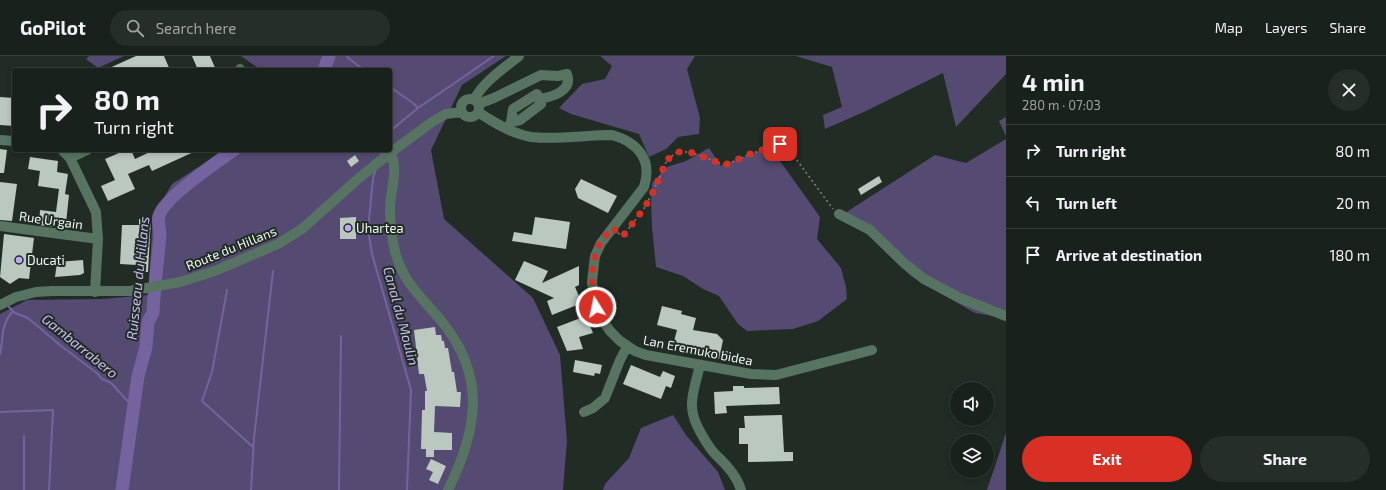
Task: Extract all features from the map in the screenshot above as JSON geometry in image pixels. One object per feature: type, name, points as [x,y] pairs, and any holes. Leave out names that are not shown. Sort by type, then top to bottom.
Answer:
[{"type":"street","points":[[476,105],[468,99],[462,102],[461,112],[468,117],[474,116],[481,89],[487,82],[519,56]]},
{"type":"street","points":[[476,105],[541,75],[558,76],[567,74],[568,82],[562,92],[548,98],[539,99],[541,104],[520,120],[510,125]]},
{"type":"street","name":"Lan Eremuko bidea","points":[[476,105],[510,125],[520,134],[538,137],[612,135],[622,138],[632,144],[645,160],[647,170],[644,187],[601,243],[595,256],[592,282],[596,307],[604,324],[610,332],[627,347],[646,355],[751,374],[776,375],[872,350]]},
{"type":"street","name":"Route du Hillans","points":[[392,152],[432,122],[446,114],[461,112]]},
{"type":"street","points":[[0,140],[12,141]]},
{"type":"street","points":[[64,152],[70,158],[96,212],[98,239],[96,292]]},
{"type":"street","points":[[70,158],[84,152]]},
{"type":"street","points":[[390,153],[395,163],[391,196],[390,224],[399,265],[404,277],[444,324],[456,342],[468,370],[472,386],[473,408],[469,434],[461,462],[448,490]]},
{"type":"street","name":"Route du Hillans","points":[[4,303],[36,292],[130,291],[163,286],[215,271],[278,244],[302,229],[359,178],[390,153]]},
{"type":"street","points":[[839,214],[870,230],[904,264],[924,279],[960,298],[1006,316]]},
{"type":"street","name":"Rue Urgain","points":[[0,226],[98,239]]},
{"type":"street","points":[[584,412],[593,408],[605,398],[620,360],[627,347]]},
{"type":"street","points":[[700,365],[692,401],[691,409],[693,417],[696,425],[714,453],[736,477],[741,490]]},
{"type":"path","points":[[612,228],[623,236],[645,207],[667,160],[677,152],[690,152],[725,165],[750,154],[780,144],[788,148],[833,209],[839,214]]},
{"type":"shaded area","points":[[89,56],[124,56],[98,68],[86,59]]},
{"type":"shaded area","points":[[241,56],[506,56],[462,85],[431,150],[444,219],[533,298],[560,355],[567,441],[563,490],[0,490],[0,314],[27,300],[102,299],[148,295],[153,216],[172,184],[222,152],[392,152],[392,68],[258,68]]},
{"type":"shaded area","points":[[600,56],[695,56],[687,69],[700,118],[699,134],[678,137],[666,149],[649,157],[639,134],[571,114],[559,108],[582,84],[605,79],[612,66]]},
{"type":"shaded area","points":[[796,56],[1006,56],[1006,74],[956,127],[943,73],[866,111],[825,129],[823,115],[842,107],[832,67]]},
{"type":"shaded area","points":[[1006,117],[1006,136],[999,121]]},
{"type":"shaded area","points":[[1006,139],[1006,318],[975,313],[911,276],[845,213],[935,155],[966,163]]},
{"type":"shaded area","points":[[770,147],[820,217],[817,239],[841,268],[846,287],[847,299],[818,321],[793,329],[747,331],[738,324],[719,296],[703,289],[683,276],[656,267],[652,227],[652,183],[667,167],[686,161],[709,148],[721,166]]},
{"type":"shaded area","points":[[673,415],[686,435],[718,472],[725,490],[603,490],[605,484],[629,458],[641,428]]},
{"type":"shaded area","points":[[1006,433],[1006,490],[987,490],[991,478],[994,478],[994,469]]},
{"type":"building","points":[[136,56],[164,56],[169,68],[109,68]]},
{"type":"building","points":[[192,56],[210,56],[215,68],[197,68]]},
{"type":"building","points":[[0,97],[12,98],[12,126],[0,125]]},
{"type":"building","points":[[0,149],[7,150],[4,173],[0,173]]},
{"type":"building","points":[[121,152],[132,152],[135,159],[150,152],[194,152],[152,171],[149,165],[128,174],[135,189],[108,201],[101,186],[115,180],[105,159]]},
{"type":"building","points":[[355,155],[359,161],[351,167],[347,161]]},
{"type":"building","points":[[30,157],[58,161],[57,172],[68,174],[65,194],[69,195],[66,223],[54,221],[54,227],[39,225],[40,210],[56,212],[59,189],[38,186],[40,171],[28,169]]},
{"type":"building","points":[[879,176],[882,182],[861,195],[858,189]]},
{"type":"building","points":[[581,179],[617,196],[608,213],[578,198],[575,189]]},
{"type":"building","points":[[0,182],[17,184],[12,221],[0,220]]},
{"type":"building","name":"Uhartea","points":[[356,217],[356,239],[340,239],[340,218]]},
{"type":"building","points":[[535,217],[570,222],[566,249],[512,241],[514,232],[532,235]]},
{"type":"building","points":[[151,218],[148,272],[136,272],[137,265],[120,264],[122,225],[139,225],[139,219]]},
{"type":"building","points":[[4,234],[34,238],[29,279],[19,278],[10,284],[0,277]]},
{"type":"building","points":[[83,260],[84,273],[80,275],[55,277],[57,262]]},
{"type":"building","points":[[524,261],[548,271],[542,283],[579,266],[579,285],[575,287],[582,303],[552,315],[547,301],[554,298],[515,280]]},
{"type":"building","points":[[662,306],[682,311],[681,314],[696,318],[693,330],[717,334],[723,340],[721,350],[730,352],[728,360],[714,358],[714,354],[673,345],[677,330],[657,325]]},
{"type":"building","points":[[586,316],[593,333],[579,337],[583,349],[567,351],[557,327]]},
{"type":"building","points":[[435,327],[436,335],[441,335],[445,348],[448,348],[457,392],[461,392],[460,407],[435,406],[434,432],[452,433],[452,450],[434,450],[434,457],[426,457],[426,449],[421,449],[422,410],[425,410],[425,391],[427,391],[424,374],[419,374],[414,330]]},
{"type":"building","points":[[575,360],[602,365],[600,374],[595,373],[594,376],[573,372]]},
{"type":"building","points":[[631,365],[660,377],[663,371],[675,376],[671,388],[666,386],[661,399],[623,384]]},
{"type":"building","points":[[733,386],[744,386],[744,388],[779,387],[780,404],[726,406],[727,413],[715,414],[714,392],[733,391]]},
{"type":"building","points":[[782,415],[784,452],[793,452],[793,461],[748,462],[748,444],[739,444],[739,428],[745,428],[744,416]]},
{"type":"building","points":[[431,459],[446,466],[438,484],[429,480],[433,472],[426,469]]},
{"type":"waterway","name":"Ruisseau du Hillans","points":[[325,68],[329,56]]},
{"type":"waterway","name":"Canal du Moulin","points":[[392,129],[418,108],[494,56]]},
{"type":"waterway","points":[[347,57],[361,68]]},
{"type":"waterway","points":[[392,88],[418,108]]},
{"type":"waterway","name":"Ruisseau du Hillans","points":[[122,490],[138,376],[146,347],[148,322],[153,313],[160,234],[158,218],[170,200],[204,171],[231,152]]},
{"type":"waterway","name":"Canal du Moulin","points":[[380,157],[381,152]]},
{"type":"waterway","name":"Canal du Moulin","points":[[376,168],[373,179],[368,230],[372,254],[411,390],[407,490]]},
{"type":"waterway","points":[[251,490],[254,438],[273,271]]},
{"type":"waterway","points":[[227,290],[212,372],[202,401],[253,447]]},
{"type":"waterway","name":"Gambarrabero","points":[[9,307],[15,313],[28,318],[98,374],[102,379],[111,383],[134,408]]},
{"type":"waterway","points":[[0,354],[4,326],[13,311]]},
{"type":"waterway","points":[[339,490],[341,336]]},
{"type":"waterway","points":[[0,412],[53,410],[49,490]]},
{"type":"waterway","points":[[24,436],[24,490]]},
{"type":"place","name":"Uhartea","points":[[348,228]]},
{"type":"place","name":"Ducati","points":[[19,260]]},
{"type":"route","points":[[596,307],[592,282],[593,268],[595,256],[601,243],[612,228],[623,236],[628,230],[645,207],[667,160],[677,152],[690,152],[725,165],[750,154],[780,144]]}]
